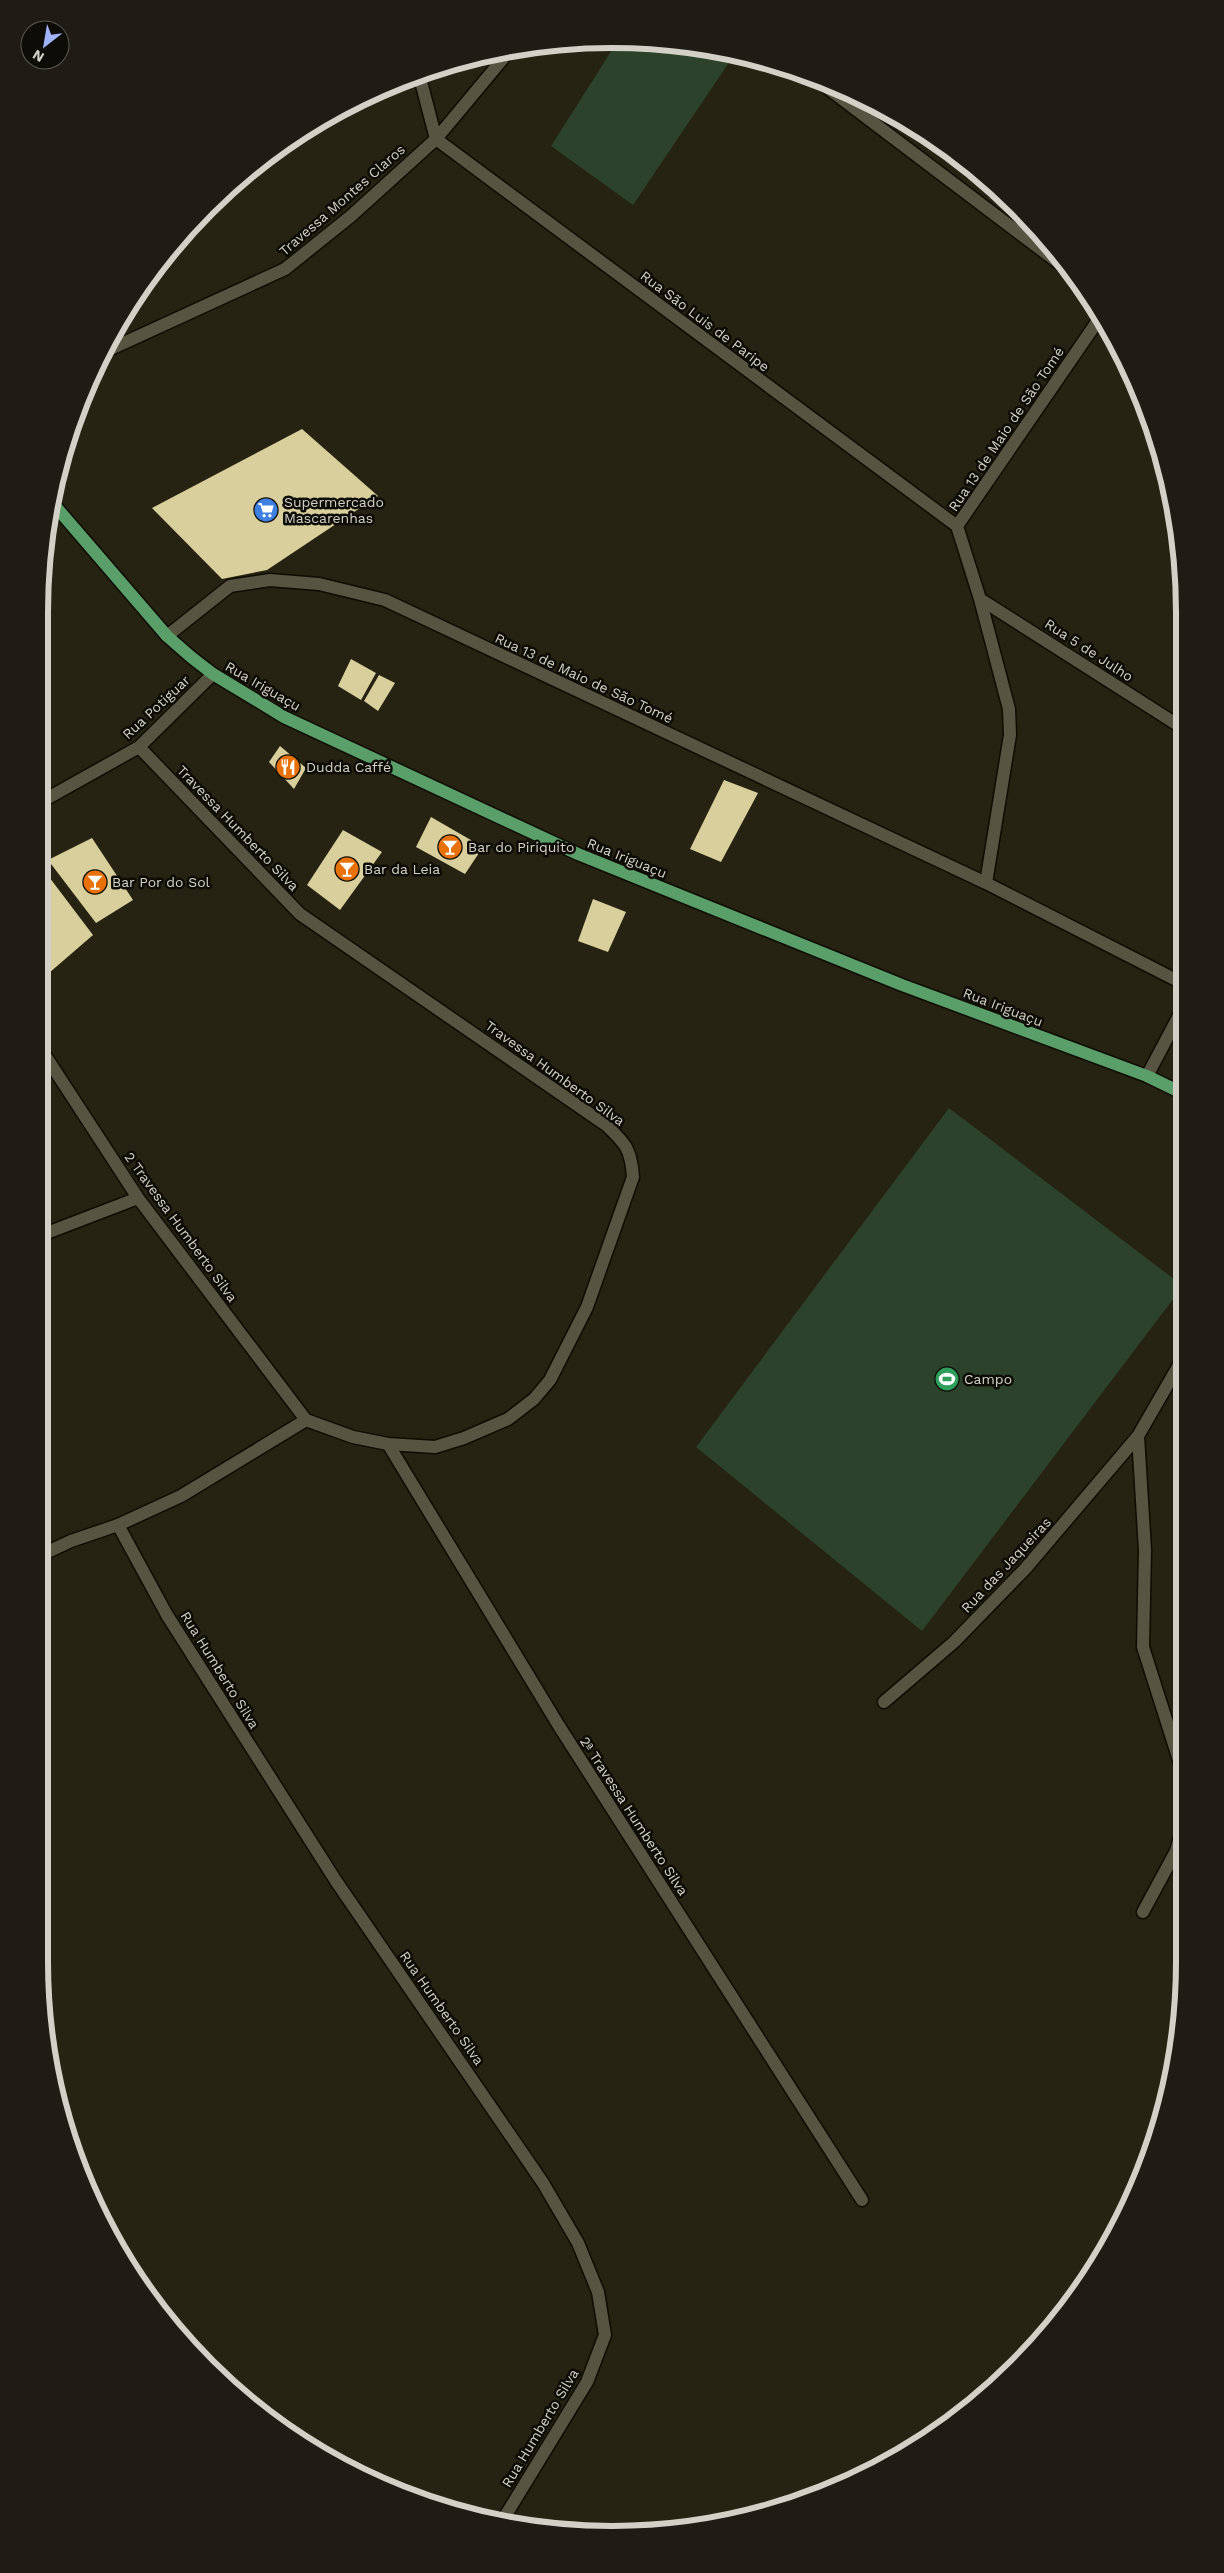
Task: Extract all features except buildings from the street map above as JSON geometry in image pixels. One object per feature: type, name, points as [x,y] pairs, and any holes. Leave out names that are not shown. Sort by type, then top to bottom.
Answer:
[{"type":"main road","name":"Rua Iriguaçu","points":[[57,508],[167,636],[214,674],[284,717],[578,854],[902,985],[1147,1076],[1176,1090]]},
{"type":"street","name":"Travessa Montes Claros","points":[[114,348],[285,269],[351,216],[436,139],[504,58]]},
{"type":"street","points":[[421,81],[436,139]]},
{"type":"street","points":[[834,93],[1050,256]]},
{"type":"street","name":"Rua São Luis de Paripe","points":[[436,139],[957,526]]},
{"type":"street","name":"Rua 13 de Maio de São Tomé","points":[[986,882],[1010,734],[1009,709],[980,599],[957,526],[1096,323]]},
{"type":"street","name":"Rua 13 de Maio de São Tomé","points":[[167,636],[230,586],[270,580],[319,584],[385,600],[986,882],[1176,980]]},
{"type":"street","name":"Rua 5 de Julho","points":[[980,599],[1176,724]]},
{"type":"street","name":"Rua Potiguar","points":[[48,797],[139,747],[214,674]]},
{"type":"street","name":"Travessa Humberto Silva","points":[[139,747],[300,914],[606,1125],[622,1141],[632,1157],[633,1177],[587,1307],[550,1380],[534,1399],[508,1419],[464,1438],[435,1447],[388,1444],[353,1437],[306,1420]]},
{"type":"street","points":[[1147,1076],[1176,1021]]},
{"type":"street","name":"2 Travessa Humberto Silva","points":[[48,1060],[138,1198],[306,1420]]},
{"type":"street","points":[[48,1233],[138,1198]]},
{"type":"street","name":"Rua das Jaqueiras","points":[[884,1702],[954,1642],[1025,1569],[1138,1436],[1176,1370]]},
{"type":"street","points":[[48,1552],[181,1496],[306,1420]]},
{"type":"street","points":[[1138,1436],[1145,1550],[1143,1647],[1151,1677],[1176,1749]]},
{"type":"street","name":"2ª Travessa Humberto Silva","points":[[388,1444],[559,1726],[862,2200]]},
{"type":"street","name":"Rua Humberto Silva","points":[[118,1524],[167,1615],[336,1881],[543,2183],[578,2243],[598,2292],[605,2335],[587,2382],[506,2516]]},
{"type":"street","points":[[1143,1912],[1176,1851]]},
{"type":"green space","points":[[613,48],[686,52],[730,61],[633,205],[551,146]]},
{"type":"green space","points":[[949,1108],[1176,1281],[1176,1295],[922,1631],[696,1447]]},
{"type":"place","name":"Supermercado Mascarenhas","points":[[266,510]]},
{"type":"place","name":"Dudda Caffé","points":[[288,767]]},
{"type":"place","name":"Bar do Piriquito","points":[[450,847]]},
{"type":"place","name":"Bar da Leia","points":[[347,869]]},
{"type":"place","name":"Bar Por do Sol","points":[[95,882]]},
{"type":"place","name":"Campo","points":[[947,1379]]}]
